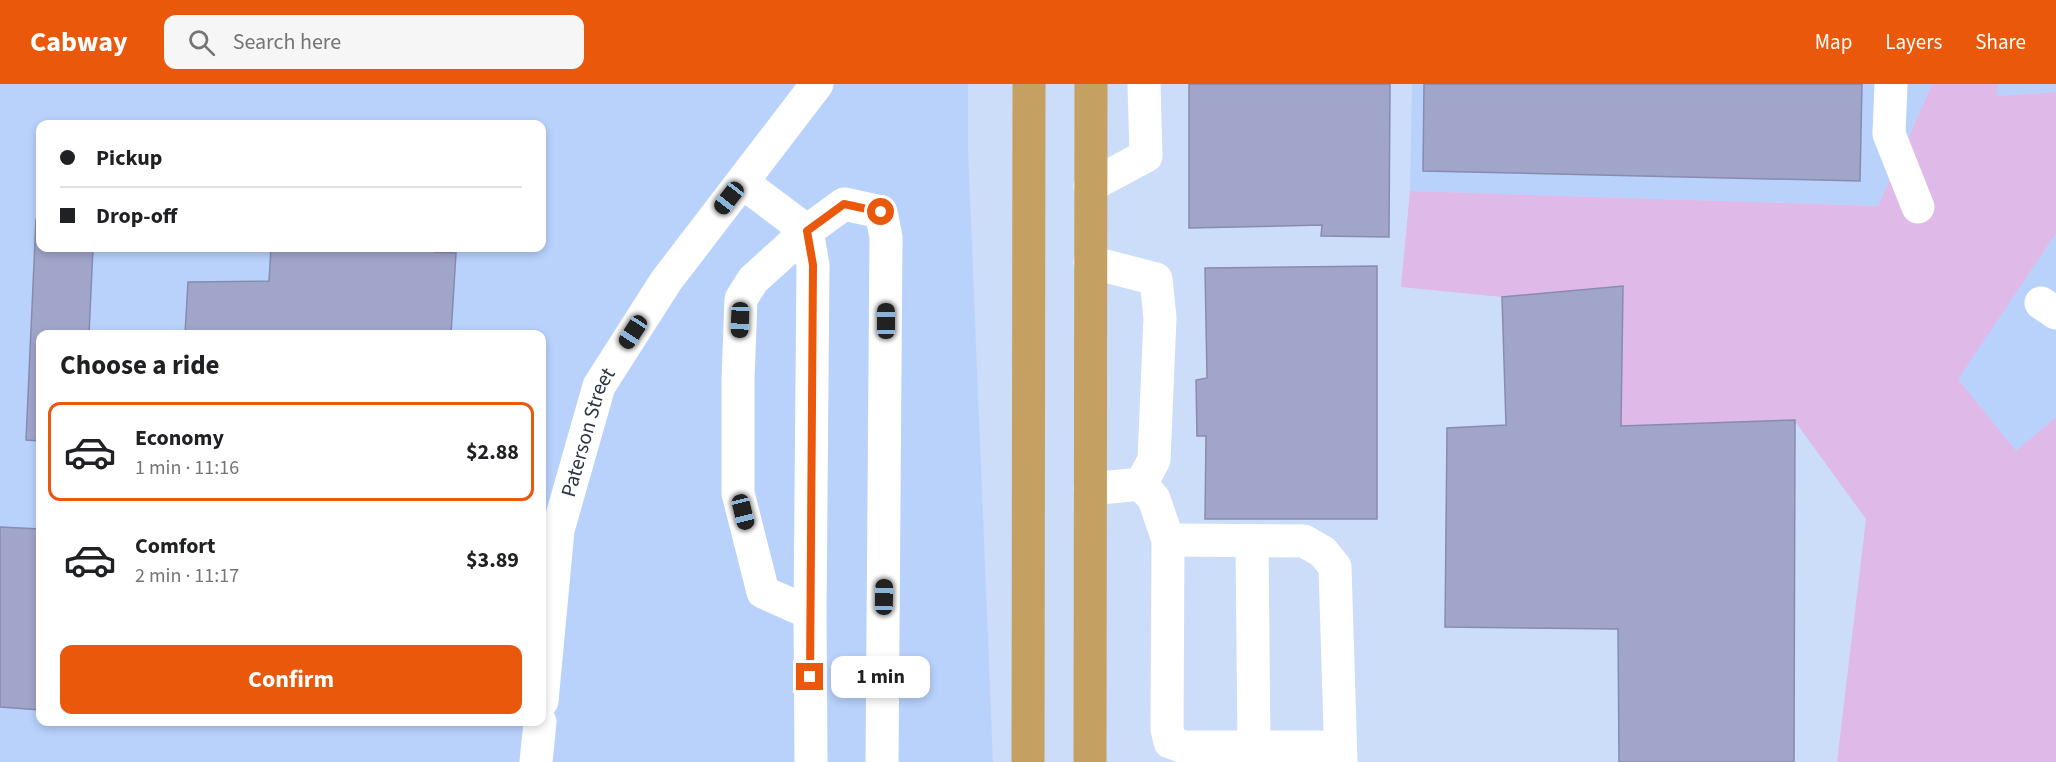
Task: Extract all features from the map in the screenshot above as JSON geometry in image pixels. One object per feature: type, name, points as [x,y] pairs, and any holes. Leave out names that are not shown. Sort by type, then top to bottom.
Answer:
[{"type":"highway","points":[[1028,762],[1029,84]]},
{"type":"highway","points":[[1090,747],[1091,84]]},
{"type":"street","name":"Paterson Street","points":[[546,658],[558,530],[598,386],[666,280],[817,84]]},
{"type":"street","points":[[1090,186],[1146,156],[1144,84]]},
{"type":"street","points":[[1891,84],[1889,134],[1918,207]]},
{"type":"street","points":[[742,182],[807,231],[813,265],[811,762]]},
{"type":"street","points":[[810,612],[764,592],[738,493],[741,299],[753,280],[807,231],[844,204],[881,212],[886,237],[882,762]]},
{"type":"street","points":[[1090,262],[1156,279],[1160,318],[1155,460],[1141,484]]},
{"type":"street","points":[[1090,489],[1141,484]]},
{"type":"street","points":[[1141,484],[1154,499],[1168,540],[1167,729],[1170,742],[1184,747],[1254,747],[1341,755],[1335,567],[1323,552],[1304,541],[1168,540]]},
{"type":"street","points":[[1252,541],[1254,747]]},
{"type":"street","points":[[536,762],[540,726]]},
{"type":"street","points":[[1090,747],[1106,762]]},
{"type":"shaded area","points":[[0,84],[968,84],[968,148],[993,762],[0,762]]},
{"type":"shaded area","points":[[1412,84],[1932,84],[1878,206],[1410,191]]},
{"type":"shaded area","points":[[1932,84],[1998,84],[1997,96],[2056,92],[2056,233],[1958,379],[2016,451],[2056,417],[2056,762],[1837,762],[1866,519],[1794,420],[1621,426],[1502,297],[1401,287],[1410,191],[1878,206]]},
{"type":"shaded area","points":[[1998,84],[2056,84],[2056,92],[1997,96]]},
{"type":"shaded area","points":[[2056,233],[2056,417],[2016,452],[1957,379]]},
{"type":"building","points":[[1189,84],[1390,84],[1389,237],[1321,236],[1322,225],[1189,228]]},
{"type":"building","points":[[1424,84],[1862,84],[1860,181],[1423,171]]},
{"type":"building","points":[[36,219],[36,252],[93,252],[89,330],[36,330],[36,441],[26,440]]},
{"type":"building","points":[[271,252],[456,253],[451,330],[185,330],[188,282],[269,281]]},
{"type":"building","points":[[1377,266],[1377,519],[1205,519],[1206,436],[1197,436],[1196,380],[1207,378],[1205,268]]},
{"type":"building","points":[[1623,286],[1621,426],[1795,420],[1794,762],[1619,762],[1618,629],[1445,627],[1447,428],[1506,425],[1502,297]]},
{"type":"building","points":[[0,527],[36,529],[36,710],[0,707]]},
{"type":"route","points":[[810,677],[813,265],[807,231],[844,204],[881,212]]}]
